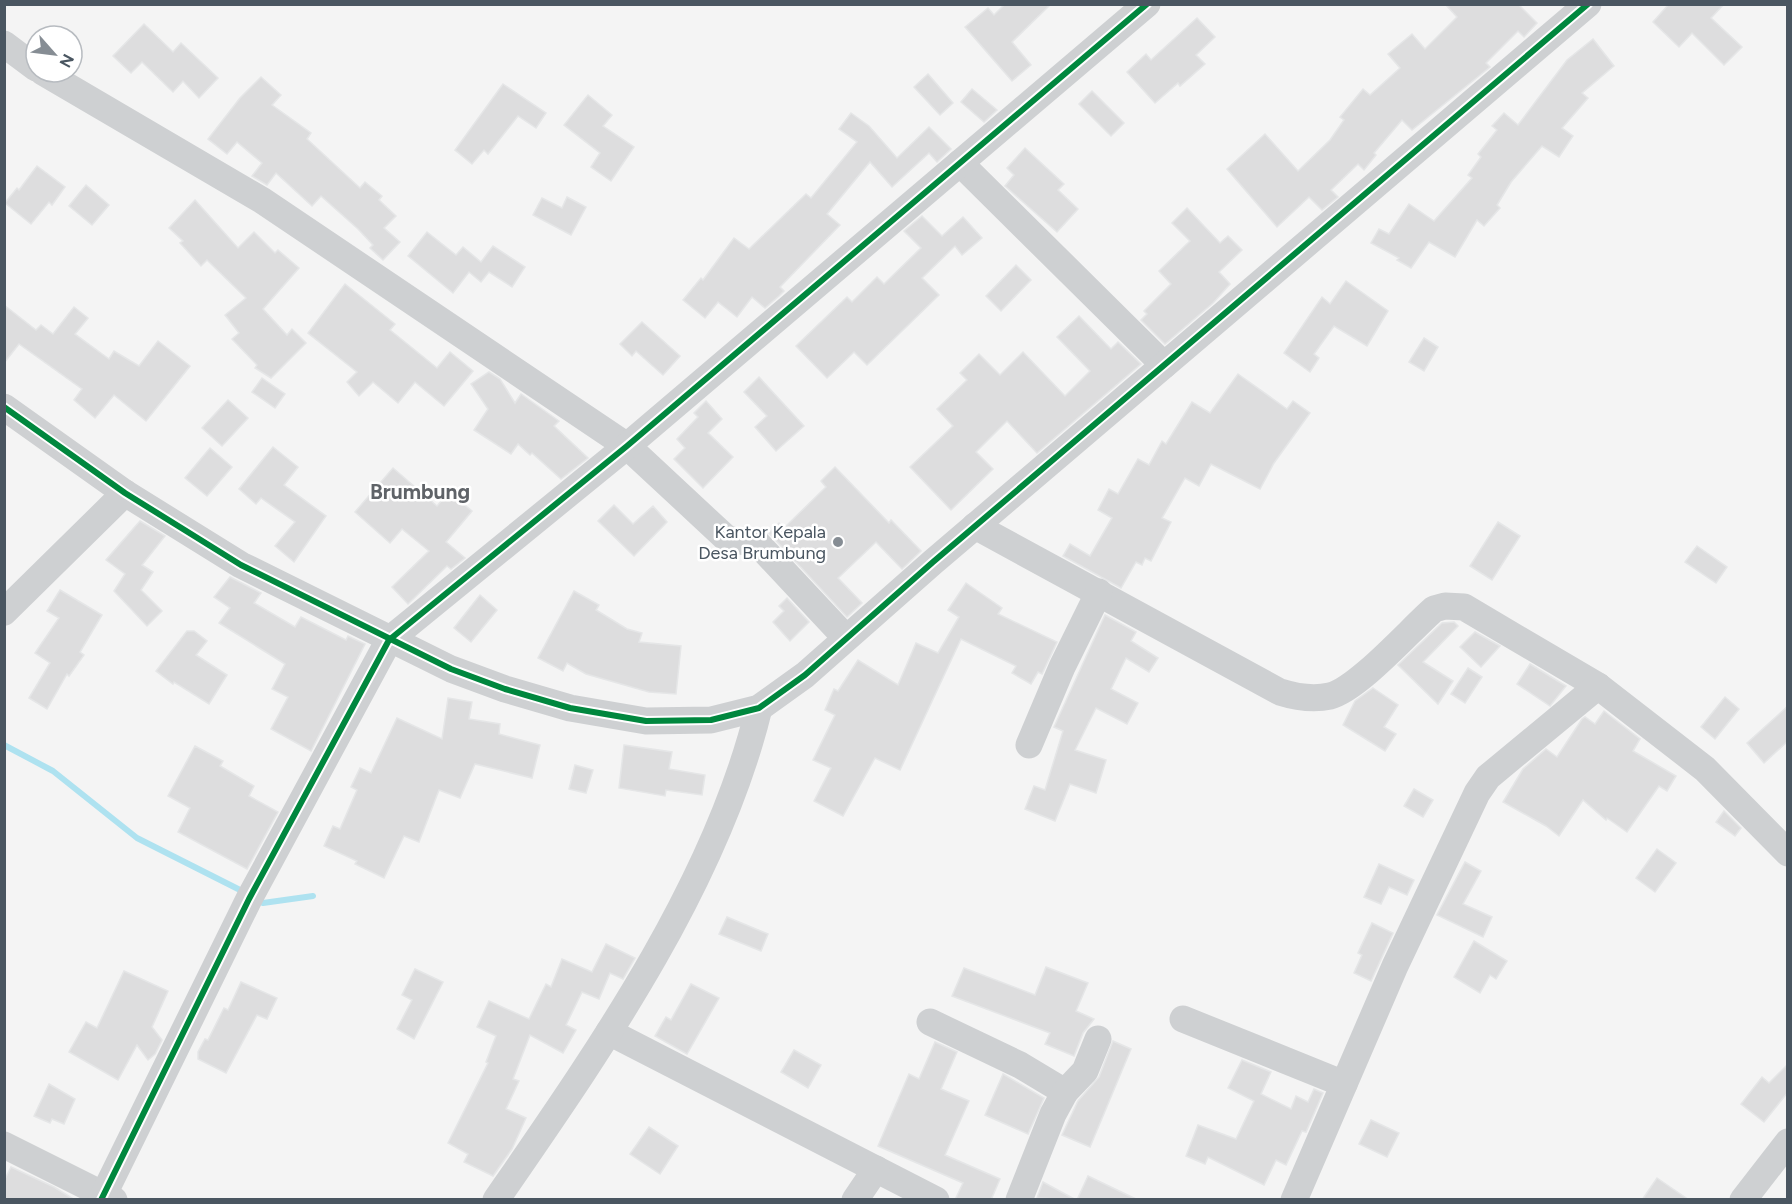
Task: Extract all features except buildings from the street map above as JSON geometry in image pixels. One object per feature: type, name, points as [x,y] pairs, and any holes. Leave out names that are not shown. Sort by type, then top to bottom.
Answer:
[{"type":"street","points":[[4,407],[125,493],[241,565],[451,669],[505,689],[570,708],[646,721],[711,720],[759,708],[806,675],[975,526],[1588,4]]},
{"type":"street","points":[[4,1145],[106,1198],[251,895],[389,640],[627,446],[1141,6]]},
{"type":"street","points":[[4,44],[24,59]]},
{"type":"street","points":[[63,84],[263,201],[627,446],[727,539],[758,544],[846,638]]},
{"type":"street","points":[[960,163],[1164,365]]},
{"type":"street","points":[[4,612],[125,493]]},
{"type":"street","points":[[975,526],[1280,692],[1297,698],[1332,696],[1357,680],[1434,609],[1445,606],[1464,608],[1598,686],[1705,769],[1788,853]]},
{"type":"street","points":[[1029,745],[1062,667],[1099,592]]},
{"type":"street","points":[[1294,1200],[1395,966],[1477,793],[1488,777],[1598,686]]},
{"type":"street","points":[[496,1200],[609,1032],[672,923],[729,808],[747,756],[759,708]]},
{"type":"street","points":[[1183,1019],[1344,1084]]},
{"type":"street","points":[[930,1022],[1020,1065],[1065,1092]]},
{"type":"street","points":[[609,1032],[936,1200]]},
{"type":"street","points":[[1019,1200],[1065,1092],[1085,1071],[1098,1039]]},
{"type":"street","points":[[1743,1200],[1788,1142]]},
{"type":"street","points":[[855,1200],[876,1169]]},
{"type":"waterway","points":[[4,745],[53,771],[137,838],[246,893]]},
{"type":"waterway","points":[[257,900],[263,903],[313,896]]},
{"type":"cycle path","points":[[101,1200],[249,899],[389,640],[627,446],[1147,4]]},
{"type":"cycle path","points":[[4,407],[125,493],[241,565],[451,669],[505,689],[570,708],[646,721],[711,720],[759,708],[805,675],[933,562],[1588,4]]},
{"type":"place","name":"Kantor Kepala Desa Brumbung","points":[[838,542]]},
{"type":"district","name":"Brumbung","points":[[420,491]]}]
